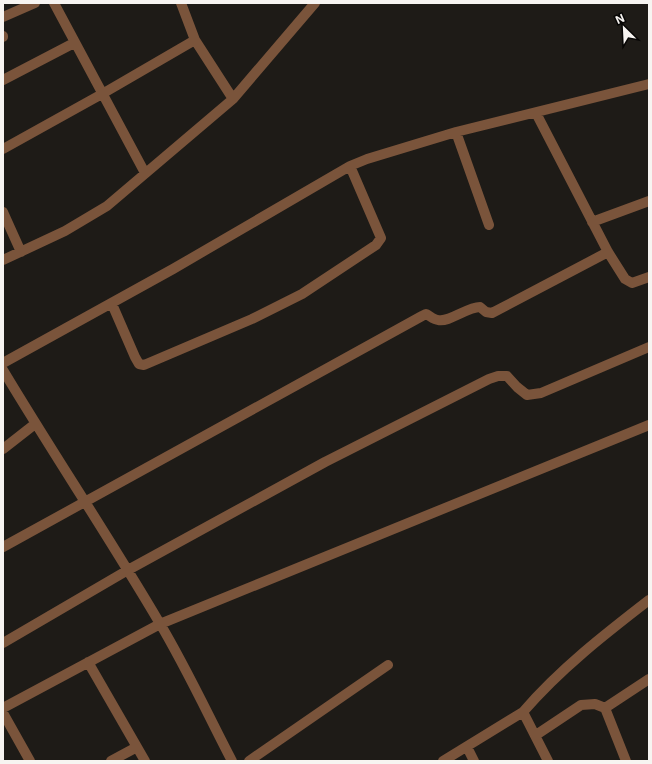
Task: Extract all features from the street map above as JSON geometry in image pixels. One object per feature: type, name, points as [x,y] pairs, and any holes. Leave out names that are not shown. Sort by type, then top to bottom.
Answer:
[{"type":"street","points":[[3,17],[35,3]]},
{"type":"street","points":[[54,3],[145,173]]},
{"type":"street","points":[[181,3],[195,40],[234,99]]},
{"type":"street","points":[[3,260],[65,231],[107,206],[234,99],[315,3]]},
{"type":"street","points":[[3,149],[195,40]]},
{"type":"street","points":[[3,80],[74,42]]},
{"type":"street","points":[[3,363],[112,304],[350,166],[367,159],[456,132],[649,84]]},
{"type":"street","points":[[536,113],[608,252],[625,279],[632,283],[649,277]]},
{"type":"street","points":[[456,132],[489,226]]},
{"type":"street","points":[[112,304],[135,357],[139,364],[144,365],[252,319],[302,294],[376,246],[380,238],[350,166]]},
{"type":"street","points":[[592,222],[649,201]]},
{"type":"street","points":[[3,212],[21,252]]},
{"type":"street","points":[[3,547],[426,314],[438,320],[445,320],[474,307],[480,307],[486,312],[492,313],[608,252]]},
{"type":"street","points":[[3,643],[128,570],[325,462],[489,379],[498,376],[507,376],[527,395],[541,393],[649,347]]},
{"type":"street","points":[[3,370],[35,424],[86,501],[160,624],[232,761]]},
{"type":"street","points":[[3,449],[35,424]]},
{"type":"street","points":[[3,708],[160,624],[649,425]]},
{"type":"street","points":[[443,761],[523,712],[539,694],[599,639],[649,600]]},
{"type":"street","points":[[88,662],[145,761]]},
{"type":"street","points":[[249,761],[388,665]]},
{"type":"street","points":[[605,708],[649,679]]},
{"type":"street","points":[[536,735],[581,705],[595,704],[605,708],[626,761]]},
{"type":"street","points":[[523,712],[548,761]]},
{"type":"street","points":[[3,713],[30,761]]},
{"type":"street","points":[[110,761],[137,747]]},
{"type":"street","points":[[467,747],[474,761]]}]
